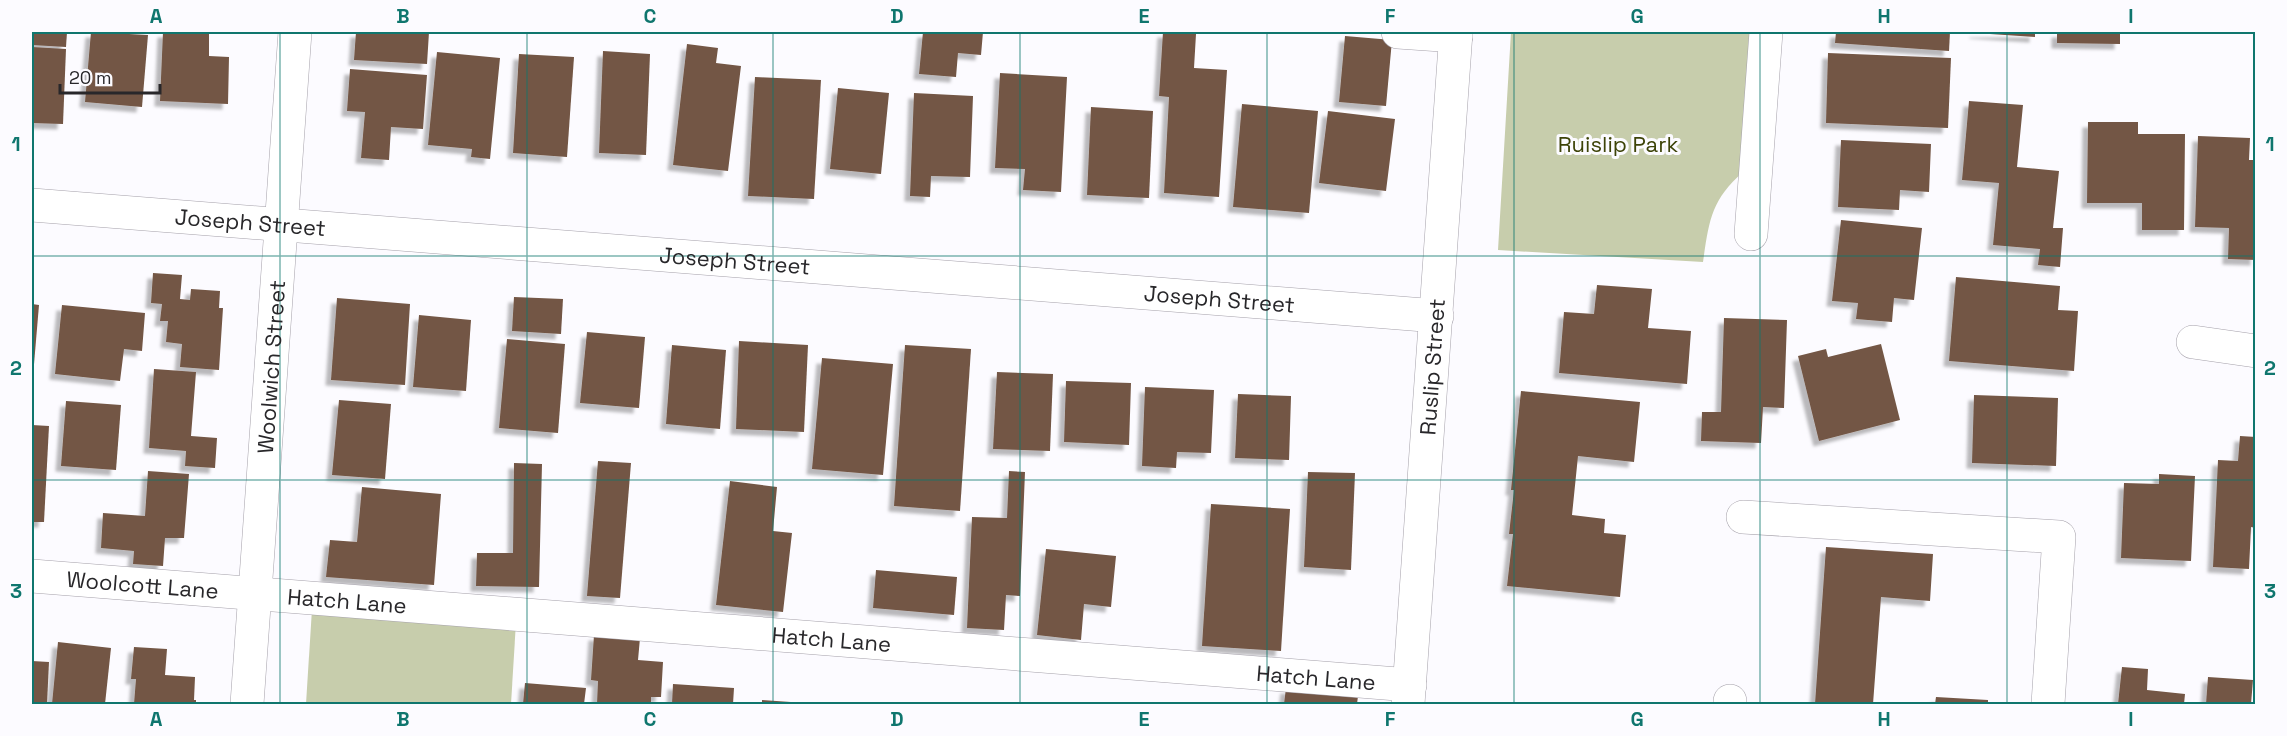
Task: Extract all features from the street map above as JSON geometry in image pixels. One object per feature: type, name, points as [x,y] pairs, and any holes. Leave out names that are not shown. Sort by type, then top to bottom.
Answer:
[{"type":"street","name":"Woolwich Street","points":[[248,705],[295,32]]},
{"type":"street","points":[[1398,32],[1456,34]]},
{"type":"street","points":[[1751,234],[1766,32]]},
{"type":"street","name":"Ruslip Street","points":[[1409,695],[1456,34]]},
{"type":"street","name":"Joseph Street","points":[[32,205],[1437,316]]},
{"type":"street","points":[[2193,342],[2256,351]]},
{"type":"street","points":[[1743,517],[2059,537],[2048,705]]},
{"type":"street","name":"Woolcott Lane","points":[[32,576],[255,594]]},
{"type":"street","name":"Hatch Lane","points":[[255,594],[1409,695]]},
{"type":"green space","name":"Ruislip Park","points":[[1511,32],[1752,32],[1743,172],[1724,192],[1713,212],[1703,262],[1498,250]]},
{"type":"green space","points":[[312,609],[516,622],[511,704],[306,704]]},
{"type":"building","points":[[32,32],[67,32],[66,47],[32,45]]},
{"type":"building","points":[[91,32],[148,35],[142,107],[85,102]]},
{"type":"building","points":[[163,32],[209,32],[209,56],[229,57],[228,104],[160,101]]},
{"type":"building","points":[[356,32],[429,32],[427,64],[354,60]]},
{"type":"building","points":[[923,32],[983,32],[981,55],[958,53],[956,77],[919,74]]},
{"type":"building","points":[[1163,32],[1196,34],[1194,68],[1227,70],[1219,197],[1164,193],[1169,97],[1159,96]]},
{"type":"building","points":[[1836,32],[1950,32],[1949,51],[1835,43]]},
{"type":"building","points":[[2035,32],[2035,37],[1975,33]]},
{"type":"building","points":[[2057,32],[2120,32],[2120,44],[2057,43]]},
{"type":"building","points":[[1345,36],[1392,40],[1386,106],[1339,102]]},
{"type":"building","points":[[687,44],[718,48],[716,63],[741,66],[728,171],[673,165]]},
{"type":"building","points":[[32,47],[66,49],[63,124],[32,123]]},
{"type":"building","points":[[603,51],[650,54],[646,155],[599,153]]},
{"type":"building","points":[[437,52],[500,58],[490,159],[471,157],[472,149],[428,145]]},
{"type":"building","points":[[1828,53],[1951,58],[1948,128],[1826,123]]},
{"type":"building","points":[[519,54],[574,57],[567,157],[513,153]]},
{"type":"building","points":[[350,69],[427,75],[423,129],[391,127],[389,160],[361,158],[365,112],[347,111]]},
{"type":"building","points":[[1000,73],[1067,77],[1061,192],[1023,190],[1025,169],[995,168]]},
{"type":"building","points":[[755,77],[821,80],[814,199],[748,196]]},
{"type":"building","points":[[838,88],[889,93],[881,174],[830,169]]},
{"type":"building","points":[[914,93],[973,96],[970,177],[931,176],[930,197],[910,196]]},
{"type":"building","points":[[1969,101],[2023,105],[2017,167],[2059,171],[2053,228],[2063,228],[2060,267],[2038,265],[2040,249],[1993,245],[1999,183],[1962,180]]},
{"type":"building","points":[[1242,104],[1318,111],[1309,213],[1233,207]]},
{"type":"building","points":[[1091,107],[1153,111],[1149,198],[1087,195]]},
{"type":"building","points":[[1328,111],[1395,119],[1386,191],[1319,183]]},
{"type":"building","points":[[2088,122],[2138,122],[2138,134],[2185,134],[2184,230],[2142,230],[2142,203],[2087,203]]},
{"type":"building","points":[[2198,136],[2250,138],[2249,160],[2256,160],[2256,260],[2228,259],[2229,228],[2195,227]]},
{"type":"building","points":[[1841,140],[1931,144],[1929,192],[1900,190],[1899,210],[1838,207]]},
{"type":"building","points":[[1841,220],[1922,228],[1914,300],[1894,298],[1892,322],[1856,319],[1858,303],[1832,301]]},
{"type":"building","points":[[153,273],[182,275],[180,299],[190,300],[191,289],[220,291],[219,308],[223,308],[219,370],[180,367],[182,344],[166,342],[168,321],[160,321],[162,304],[151,303]]},
{"type":"building","points":[[1956,277],[2060,286],[2058,310],[2078,311],[2074,371],[1949,361]]},
{"type":"building","points":[[1597,285],[1652,289],[1648,328],[1691,331],[1687,384],[1559,373],[1564,312],[1594,314]]},
{"type":"building","points":[[514,297],[563,299],[561,334],[512,331]]},
{"type":"building","points":[[337,298],[410,304],[405,385],[331,380]]},
{"type":"building","points":[[32,304],[39,305],[33,376],[32,376]]},
{"type":"building","points":[[62,305],[145,313],[142,351],[124,349],[120,381],[55,374]]},
{"type":"building","points":[[419,315],[471,320],[466,391],[413,387]]},
{"type":"building","points":[[1724,318],[1787,320],[1784,408],[1763,407],[1761,443],[1701,441],[1702,412],[1721,412]]},
{"type":"building","points":[[587,332],[645,337],[639,408],[580,403]]},
{"type":"building","points":[[507,339],[565,344],[558,433],[499,428]]},
{"type":"building","points":[[739,341],[808,345],[804,432],[736,429]]},
{"type":"building","points":[[1881,344],[1900,420],[1819,441],[1798,356],[1826,349],[1828,357]]},
{"type":"building","points":[[672,345],[726,350],[720,429],[666,424]]},
{"type":"building","points":[[905,345],[971,349],[960,511],[894,506]]},
{"type":"building","points":[[822,358],[893,364],[883,475],[812,469]]},
{"type":"building","points":[[154,369],[196,372],[191,436],[217,438],[215,468],[185,466],[186,451],[149,448]]},
{"type":"building","points":[[997,372],[1053,374],[1050,451],[993,449]]},
{"type":"building","points":[[1066,381],[1131,383],[1129,445],[1064,442]]},
{"type":"building","points":[[1145,387],[1214,390],[1211,453],[1177,452],[1176,468],[1142,466]]},
{"type":"building","points":[[1521,391],[1640,402],[1634,462],[1578,456],[1572,515],[1605,519],[1604,533],[1626,535],[1620,597],[1507,586],[1513,534],[1509,534],[1514,490],[1511,490]]},
{"type":"building","points":[[1238,394],[1291,396],[1289,460],[1235,458]]},
{"type":"building","points":[[1974,395],[2058,398],[2056,466],[1972,463]]},
{"type":"building","points":[[339,400],[391,404],[385,479],[332,475]]},
{"type":"building","points":[[66,401],[121,405],[116,470],[61,466]]},
{"type":"building","points":[[32,425],[49,426],[44,522],[32,522]]},
{"type":"building","points":[[2240,436],[2256,437],[2256,528],[2251,527],[2249,569],[2213,567],[2218,460],[2238,461]]},
{"type":"building","points":[[598,461],[631,463],[620,598],[587,596]]},
{"type":"building","points":[[514,463],[542,464],[539,587],[476,586],[477,553],[513,553]]},
{"type":"building","points":[[148,471],[189,474],[184,538],[165,538],[163,566],[133,564],[134,551],[101,548],[103,513],[145,516]]},
{"type":"building","points":[[1009,471],[1025,472],[1020,596],[1006,595],[1004,630],[967,628],[972,517],[1007,518]]},
{"type":"building","points":[[1308,472],[1355,473],[1351,570],[1304,567]]},
{"type":"building","points":[[2159,474],[2195,476],[2191,561],[2121,558],[2124,483],[2159,484]]},
{"type":"building","points":[[730,481],[777,487],[773,531],[792,533],[783,612],[716,605]]},
{"type":"building","points":[[362,487],[441,494],[434,585],[326,577],[330,540],[357,542]]},
{"type":"building","points":[[1211,504],[1290,509],[1281,651],[1202,646]]},
{"type":"building","points":[[1826,547],[1933,554],[1930,601],[1881,597],[1873,704],[1815,704]]},
{"type":"building","points":[[1046,549],[1116,556],[1111,607],[1084,604],[1081,640],[1037,635]]},
{"type":"building","points":[[876,570],[957,577],[954,615],[873,608]]},
{"type":"building","points":[[594,635],[640,638],[638,660],[663,662],[661,697],[651,697],[651,704],[597,704],[598,681],[591,680]]},
{"type":"building","points":[[58,642],[111,648],[105,704],[52,704]]},
{"type":"building","points":[[134,647],[167,649],[165,675],[195,677],[194,700],[196,704],[134,704],[136,679],[131,679]]},
{"type":"building","points":[[32,661],[49,662],[47,704],[32,704]]},
{"type":"building","points":[[2122,667],[2148,669],[2147,690],[2185,694],[2184,704],[2118,704]]},
{"type":"building","points":[[2208,677],[2253,680],[2251,704],[2206,704]]},
{"type":"building","points":[[525,683],[586,688],[584,704],[523,704]]},
{"type":"building","points":[[673,684],[734,688],[733,704],[672,704]]},
{"type":"building","points":[[1286,688],[1358,696],[1357,704],[1284,704]]},
{"type":"building","points":[[1936,697],[1988,700],[1988,704],[1935,704]]},
{"type":"building","points":[[762,700],[805,703],[805,704],[762,704]]}]
